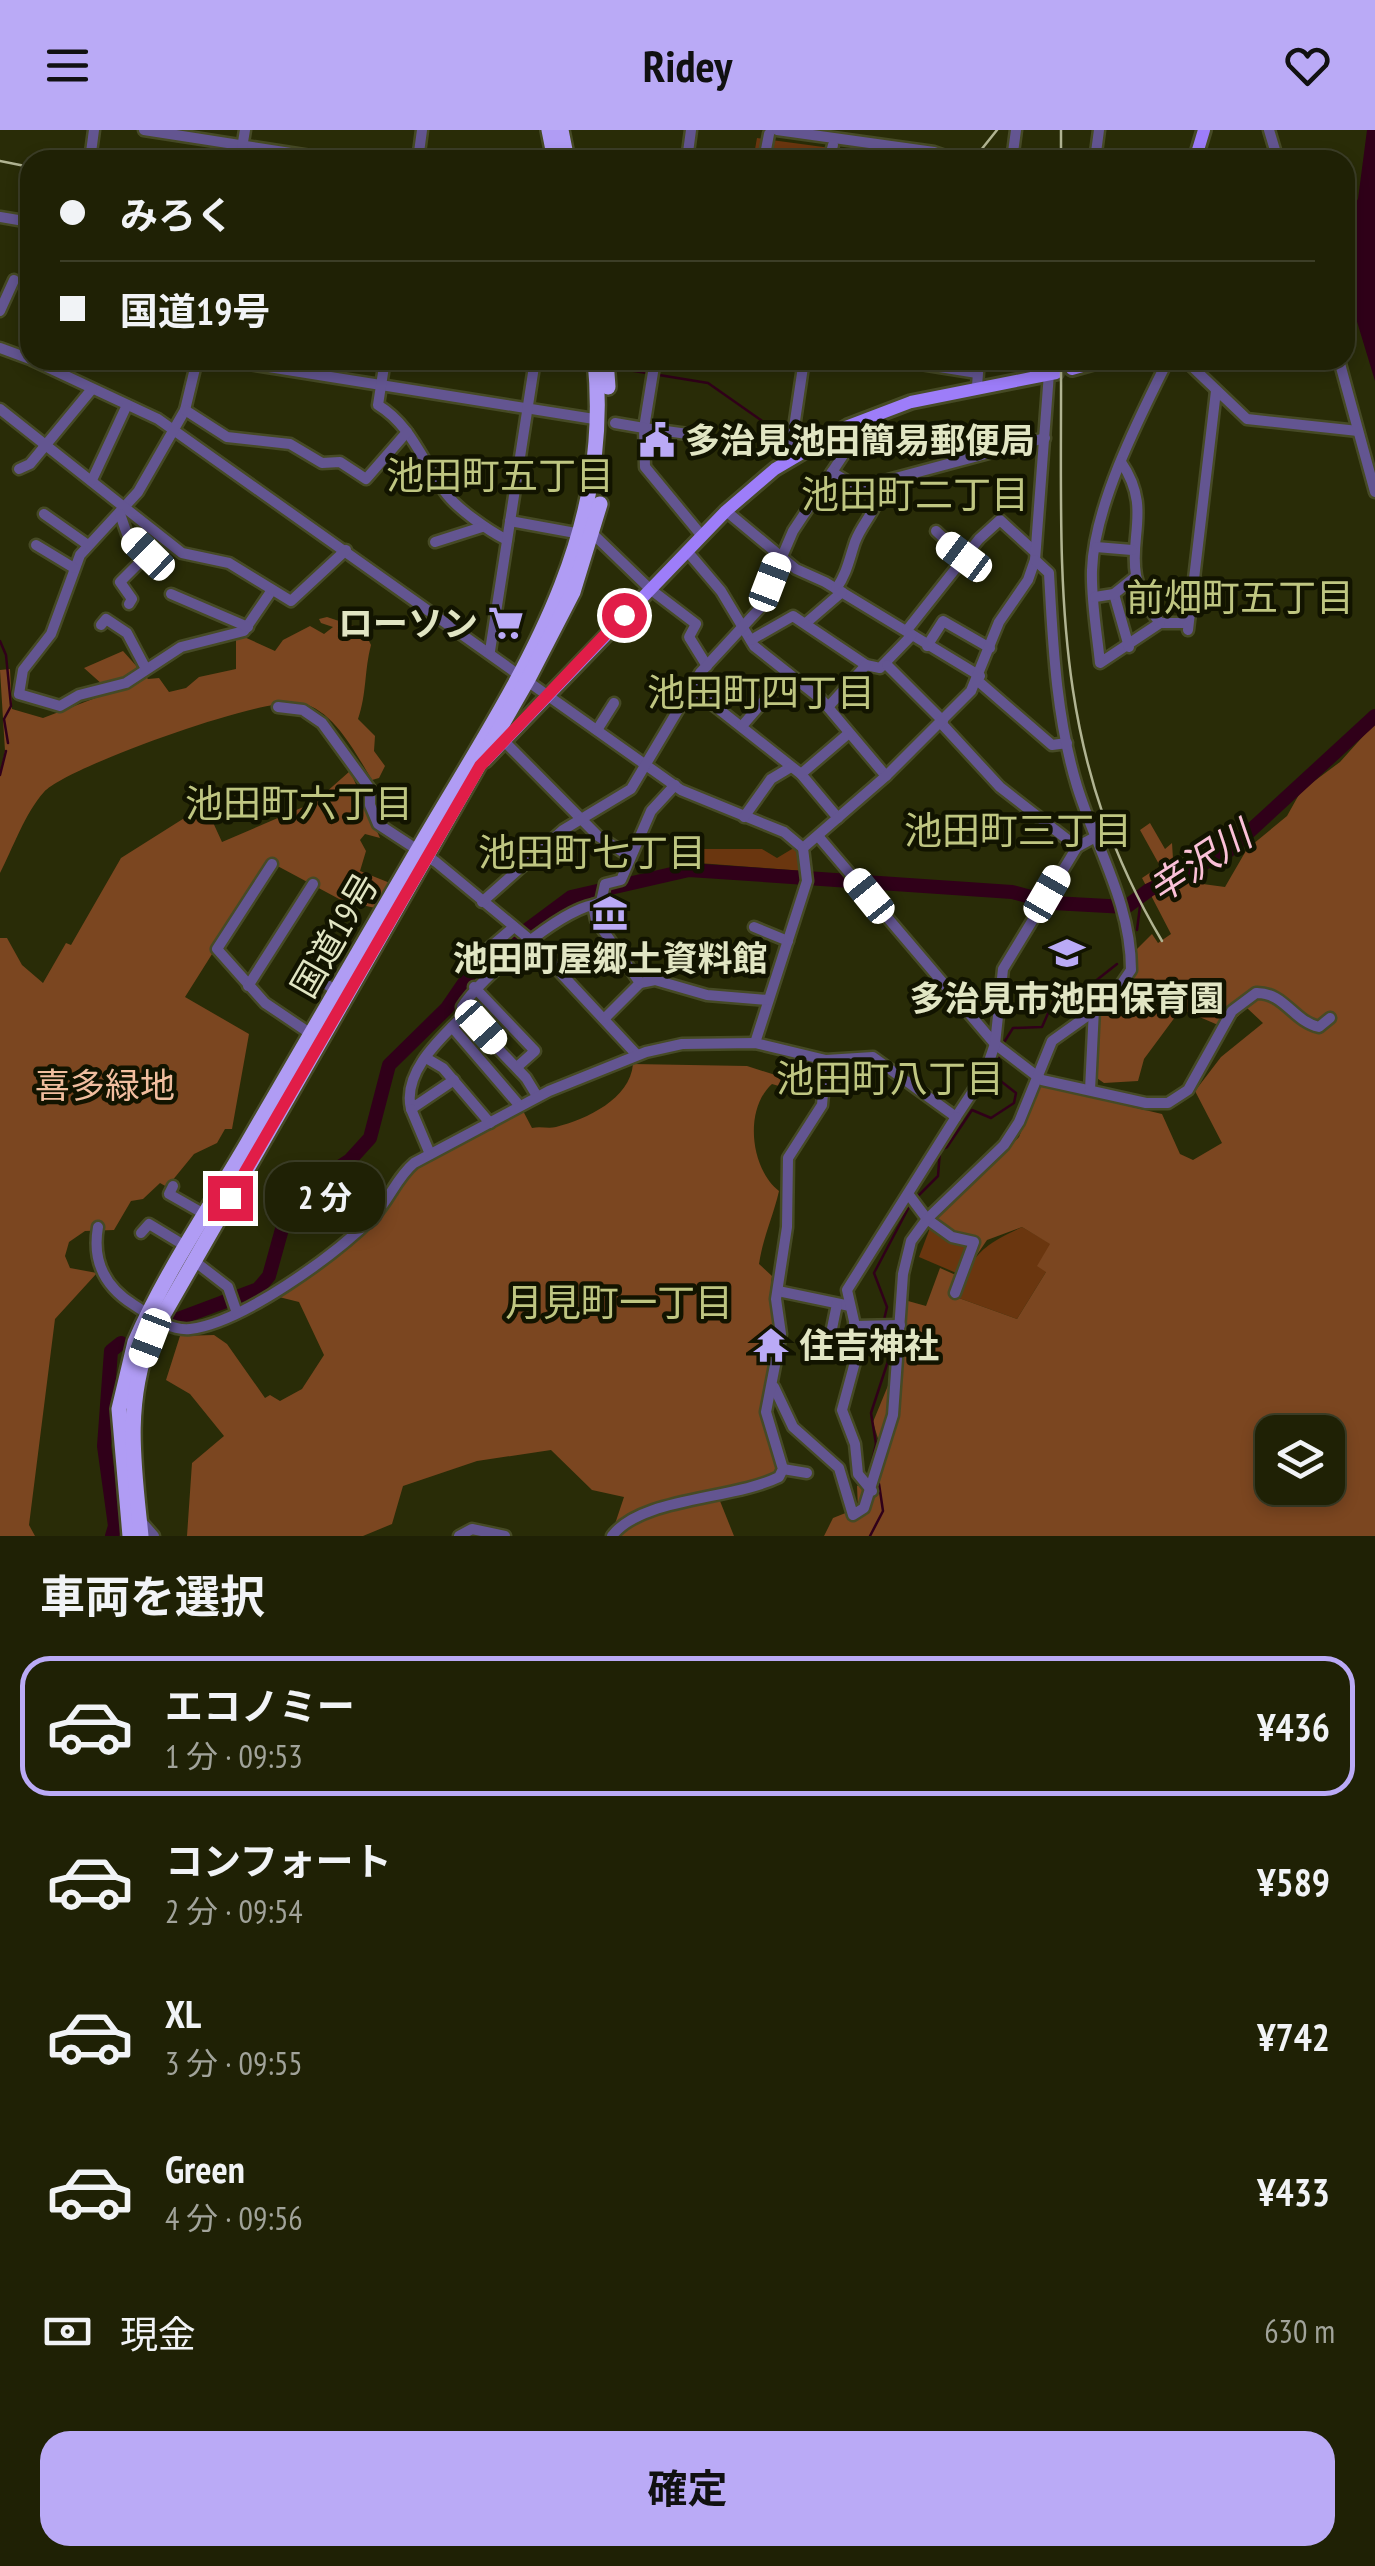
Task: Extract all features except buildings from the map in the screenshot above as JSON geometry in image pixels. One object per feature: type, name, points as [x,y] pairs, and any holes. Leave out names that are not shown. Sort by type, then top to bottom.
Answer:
[{"type":"highway","name":"国道19号","points":[[587,534],[596,461],[595,370]]},
{"type":"highway","name":"国道19号","points":[[190,1254],[206,1215],[336,991],[480,766],[523,675],[587,534],[608,448],[606,370]]},
{"type":"highway","name":"国道19号","points":[[130,1536],[119,1409],[130,1358],[523,675]]},
{"type":"highway","name":"国道19号","points":[[140,1528],[132,1406],[153,1316]]},
{"type":"main road","points":[[480,766],[687,550],[726,512],[798,455],[867,419],[977,380],[1053,373]]},
{"type":"street","points":[[144,130],[270,150]]},
{"type":"street","points":[[242,150],[245,130]]},
{"type":"street","points":[[773,132],[910,150]]},
{"type":"street","points":[[0,310],[14,280]]},
{"type":"street","points":[[65,370],[92,389],[174,430],[675,786],[784,832],[803,848],[808,870],[806,887],[755,1043]]},
{"type":"street","points":[[195,370],[185,410],[174,430],[122,511],[88,545],[74,568],[50,634],[23,670],[19,694],[60,706],[79,694],[126,683],[180,648],[248,628],[272,590]]},
{"type":"street","points":[[287,370],[594,419]]},
{"type":"street","points":[[384,370],[378,405],[398,417],[447,495],[482,528],[508,540]]},
{"type":"street","points":[[490,651],[534,370]]},
{"type":"street","points":[[653,370],[644,428],[644,468],[702,536]]},
{"type":"street","points":[[798,455],[792,441],[803,370]]},
{"type":"street","points":[[936,370],[977,380],[978,370]]},
{"type":"street","points":[[1160,623],[1100,663],[1092,571],[1096,547],[1121,462],[1163,370]]},
{"type":"street","points":[[1196,370],[1246,419],[1358,431]]},
{"type":"street","points":[[1342,370],[1375,492]]},
{"type":"street","points":[[803,848],[942,722],[979,678],[999,622],[1028,580],[1035,556],[1053,373]]},
{"type":"street","points":[[19,468],[30,464],[92,389]]},
{"type":"street","points":[[1121,462],[1138,485],[1139,518],[1132,550],[1140,596],[1160,623],[1188,627],[1216,390]]},
{"type":"street","points":[[92,480],[127,405]]},
{"type":"street","points":[[0,408],[92,480],[122,511],[182,553],[228,564],[292,601],[346,550]]},
{"type":"street","points":[[185,410],[227,437],[290,444],[322,463],[340,462],[366,479],[407,432]]},
{"type":"street","points":[[482,902],[563,830],[624,797],[707,666],[760,608],[780,557],[867,419]]},
{"type":"street","points":[[615,423],[695,435]]},
{"type":"street","points":[[832,472],[858,488],[1045,438]]},
{"type":"street","points":[[806,624],[839,590],[856,540],[880,502],[878,482]]},
{"type":"street","points":[[122,511],[128,534],[148,554],[120,582],[124,593],[132,599],[129,604]]},
{"type":"street","points":[[726,512],[780,557],[979,678],[1052,745],[1067,742]]},
{"type":"street","points":[[44,514],[88,545]]},
{"type":"street","points":[[836,1464],[853,1515],[864,1508],[872,1491],[893,1414],[905,1259],[927,1219],[1004,1145],[1019,1122],[1052,1041],[1111,1000],[1128,980],[1131,952],[1117,890],[1077,785],[1067,742],[1053,657],[1049,574],[1000,520],[964,557],[887,665]]},
{"type":"street","points":[[510,521],[600,536],[650,589],[696,624],[690,637],[707,666]]},
{"type":"street","points":[[435,542],[482,528]]},
{"type":"street","points":[[936,531],[964,557]]},
{"type":"street","points":[[36,545],[74,568]]},
{"type":"street","points":[[1096,547],[1132,550]]},
{"type":"street","points":[[687,550],[722,590],[751,640],[828,706],[886,776]]},
{"type":"street","points":[[1094,596],[1114,594],[1134,578]]},
{"type":"street","points":[[171,594],[248,628]]},
{"type":"street","points":[[1114,594],[1129,647]]},
{"type":"street","points":[[751,640],[793,616],[866,665],[887,665],[1000,787],[1077,847]]},
{"type":"street","points":[[101,625],[106,619],[127,633],[146,669]]},
{"type":"street","points":[[927,646],[943,621],[990,648]]},
{"type":"street","points":[[828,706],[866,665]]},
{"type":"street","points":[[742,726],[788,673]]},
{"type":"street","points":[[692,688],[801,774],[838,818]]},
{"type":"street","points":[[598,730],[614,703]]},
{"type":"street","points":[[278,707],[312,714],[328,729],[370,789],[370,805],[378,824],[422,853],[530,941],[637,1055]]},
{"type":"street","points":[[801,774],[849,733]]},
{"type":"street","points":[[504,741],[607,844],[629,856]]},
{"type":"street","points":[[744,817],[771,778],[790,767]]},
{"type":"street","points":[[640,983],[596,920],[597,902],[605,885],[621,880],[651,811],[675,786]]},
{"type":"street","points":[[818,836],[999,1048],[1036,1076],[1157,1104],[1182,1094],[1232,1011],[1256,992],[1274,996],[1308,1024],[1319,1026],[1330,1018]]},
{"type":"street","points":[[872,1491],[858,1474],[842,1404],[856,1362],[848,1288],[912,1198],[956,1116],[999,1048],[1002,969],[1077,847],[1097,836]]},
{"type":"street","points":[[272,864],[218,949],[265,1003],[311,1034]]},
{"type":"street","points":[[248,986],[312,884]]},
{"type":"street","points":[[537,1096],[517,1067],[462,1007],[474,987],[563,914],[597,902]]},
{"type":"street","points":[[754,926],[788,941]]},
{"type":"street","points":[[481,955],[515,928]]},
{"type":"street","points":[[306,970],[336,991]]},
{"type":"street","points":[[604,1018],[640,983],[656,980],[707,995],[768,1000]]},
{"type":"street","points":[[474,987],[535,1051],[517,1067]]},
{"type":"street","points":[[1090,1090],[1094,1009]]},
{"type":"street","points":[[430,1154],[408,1097],[426,1058],[465,1014]]},
{"type":"street","points":[[452,1027],[520,1105]]},
{"type":"street","points":[[98,1227],[102,1271],[118,1294],[153,1316],[189,1329],[259,1304],[334,1253],[388,1200],[403,1172],[430,1154],[537,1096],[637,1055],[682,1044],[755,1043],[826,1060],[873,1057],[886,1062],[956,1116]]},
{"type":"street","points":[[426,1058],[454,1080],[490,1123]]},
{"type":"street","points":[[612,1536],[621,1523],[638,1515],[732,1495],[779,1477],[783,1469],[767,1423],[767,1404],[774,1387],[781,1334],[778,1291],[788,1158],[826,1091],[826,1060]]},
{"type":"street","points":[[411,1109],[454,1080]]},
{"type":"street","points":[[173,1186],[169,1194],[206,1215]]},
{"type":"street","points":[[774,1186],[788,1187]]},
{"type":"street","points":[[912,1198],[927,1219],[952,1238],[974,1242],[954,1293]]},
{"type":"street","points":[[141,1232],[149,1224],[190,1254],[230,1291],[236,1310]]},
{"type":"street","points":[[778,1291],[850,1306]]},
{"type":"street","points":[[828,1348],[837,1304]]},
{"type":"street","points":[[855,1326],[900,1325]]},
{"type":"street","points":[[774,1387],[793,1427],[848,1474],[858,1474]]},
{"type":"street","points":[[783,1469],[807,1473]]},
{"type":"street","points":[[140,1528],[154,1536]]},
{"type":"street","points":[[460,1536],[472,1529],[504,1536]]},
{"type":"shaded area","points":[[1367,130],[1375,130],[1375,381],[1355,315],[1358,199]]},
{"type":"shaded area","points":[[757,138],[846,150],[755,150]]},
{"type":"shaded area","points":[[797,846],[804,871],[699,863],[699,849],[762,849],[777,858]]},
{"type":"shaded area","points":[[1022,1227],[1051,1244],[1046,1272],[1017,1319],[956,1297],[967,1270],[980,1253]]},
{"type":"shaded area","points":[[930,1228],[974,1242],[961,1275],[919,1257]]},
{"type":"green space","points":[[327,617],[363,629],[371,645],[358,719],[375,736],[374,751],[385,766],[379,778],[372,780],[343,734],[313,707],[301,703],[250,710],[168,735],[60,781],[44,792],[31,810],[0,873],[0,772],[5,751],[0,670],[10,669],[12,709],[43,718],[98,697],[103,685],[84,668],[123,651],[148,679],[159,678],[169,692],[186,688],[199,677],[236,669],[236,639],[242,636],[275,651],[283,640],[310,626],[324,634],[333,627],[319,619]]},
{"type":"green space","points":[[1375,723],[1375,1536],[824,1536],[833,1518],[858,1508],[857,1486],[869,1477],[879,1442],[873,1422],[894,1371],[908,1301],[926,1306],[940,1268],[958,1276],[956,1297],[1017,1319],[1046,1272],[1037,1266],[1050,1244],[1022,1227],[987,1240],[972,1262],[975,1238],[953,1232],[937,1219],[1019,1137],[1039,1085],[1162,1114],[1180,1154],[1193,1160],[1222,1143],[1195,1091],[1221,1057],[1263,1023],[1247,1008],[1225,1028],[1181,1009],[1144,1059],[1138,1081],[1104,1083],[1091,1074],[1097,1014],[1130,987],[1136,950],[1152,934],[1158,943],[1171,934],[1142,878],[1160,866],[1140,830],[1150,823],[1165,849],[1172,843],[1173,859],[1188,882],[1225,887],[1247,849],[1287,816],[1301,791],[1340,762]]},
{"type":"green space","name":"喜多緑地","points":[[350,771],[380,838],[365,834],[360,840],[366,851],[360,871],[390,883],[375,908],[341,900],[270,862],[185,997],[249,1034],[232,1129],[225,1129],[217,1143],[194,1154],[167,1187],[160,1183],[143,1199],[131,1201],[114,1230],[85,1231],[69,1242],[65,1256],[70,1268],[97,1273],[55,1319],[29,1525],[35,1536],[0,1536],[0,938],[7,938],[22,965],[43,983],[66,943],[71,945],[121,858],[205,805],[222,842],[315,802]]},
{"type":"green space","points":[[633,1064],[747,1066],[788,1079],[820,1069],[818,1079],[799,1092],[772,1084],[757,1108],[754,1123],[762,1168],[779,1191],[759,1264],[772,1276],[770,1295],[778,1346],[761,1414],[778,1468],[774,1475],[718,1496],[734,1536],[611,1536],[624,1497],[592,1490],[551,1450],[477,1461],[403,1486],[392,1524],[363,1536],[187,1536],[192,1463],[224,1436],[190,1394],[166,1380],[180,1336],[214,1335],[227,1344],[265,1398],[270,1395],[280,1401],[302,1389],[324,1355],[299,1302],[275,1296],[348,1248],[393,1201],[406,1174],[521,1107],[532,1128],[556,1127],[581,1119],[615,1097],[630,1076]]},
{"type":"waterway","points":[[628,370],[647,373]]},
{"type":"waterway","points":[[659,375],[708,383],[785,437]]},
{"type":"waterway","points":[[0,641],[6,655],[11,706],[4,719],[8,743]]},
{"type":"waterway","name":"辛沢川","points":[[178,1319],[258,1289],[269,1276],[282,1229],[330,1173],[350,1160],[370,1138],[389,1065],[447,1008],[473,970],[571,897],[689,870],[1012,892],[1053,903],[1126,907],[1149,890],[1227,852],[1375,716]]},
{"type":"waterway","points":[[0,775],[6,751]]},
{"type":"waterway","points":[[1137,930],[1141,898]]},
{"type":"waterway","points":[[1003,1044],[1013,1028],[1042,1027],[1054,1000],[1079,994],[1117,964]]},
{"type":"waterway","points":[[915,1199],[938,1176],[940,1150],[947,1147],[972,1110],[991,1118],[1014,1103],[1016,1093],[993,1075],[1001,1051]]},
{"type":"waterway","points":[[884,1320],[887,1307],[874,1273],[910,1205]]},
{"type":"waterway","points":[[871,1466],[876,1444],[871,1413],[889,1358],[878,1331]]},
{"type":"waterway","name":"辛沢川","points":[[112,1536],[115,1526],[104,1446],[111,1351],[121,1343]]},
{"type":"waterway","points":[[870,1536],[883,1511],[879,1484]]},
{"type":"railway","points":[[981,150],[997,130]]},
{"type":"railway","points":[[1061,130],[1061,150]]},
{"type":"railway","points":[[0,161],[20,165]]},
{"type":"railway","points":[[1061,370],[1063,587],[1080,729],[1098,799],[1125,869],[1162,941]]},
{"type":"place","name":"多治見池田簡易郵便局","points":[[657,440]]},
{"type":"place","name":"ローソン","points":[[506,623]]},
{"type":"place","name":"池田町屋郷土資料館","points":[[610,913]]},
{"type":"place","name":"多治見市池田保育園","points":[[1067,953]]},
{"type":"place","name":"住吉神社","points":[[771,1345]]},
{"type":"district","name":"池田町五丁目","points":[[500,474]]},
{"type":"district","name":"池田町二丁目","points":[[915,493]]},
{"type":"district","name":"前畑町五丁目","points":[[1240,596]]},
{"type":"district","name":"池田町四丁目","points":[[761,691]]},
{"type":"district","name":"池田町六丁目","points":[[299,802]]},
{"type":"district","name":"池田町三丁目","points":[[1018,829]]},
{"type":"district","name":"池田町七丁目","points":[[592,851]]},
{"type":"district","name":"池田町八丁目","points":[[890,1077]]},
{"type":"district","name":"月見町一丁目","points":[[619,1301]]},
{"type":"route","points":[[230,1198],[480,766],[624,615]]}]
